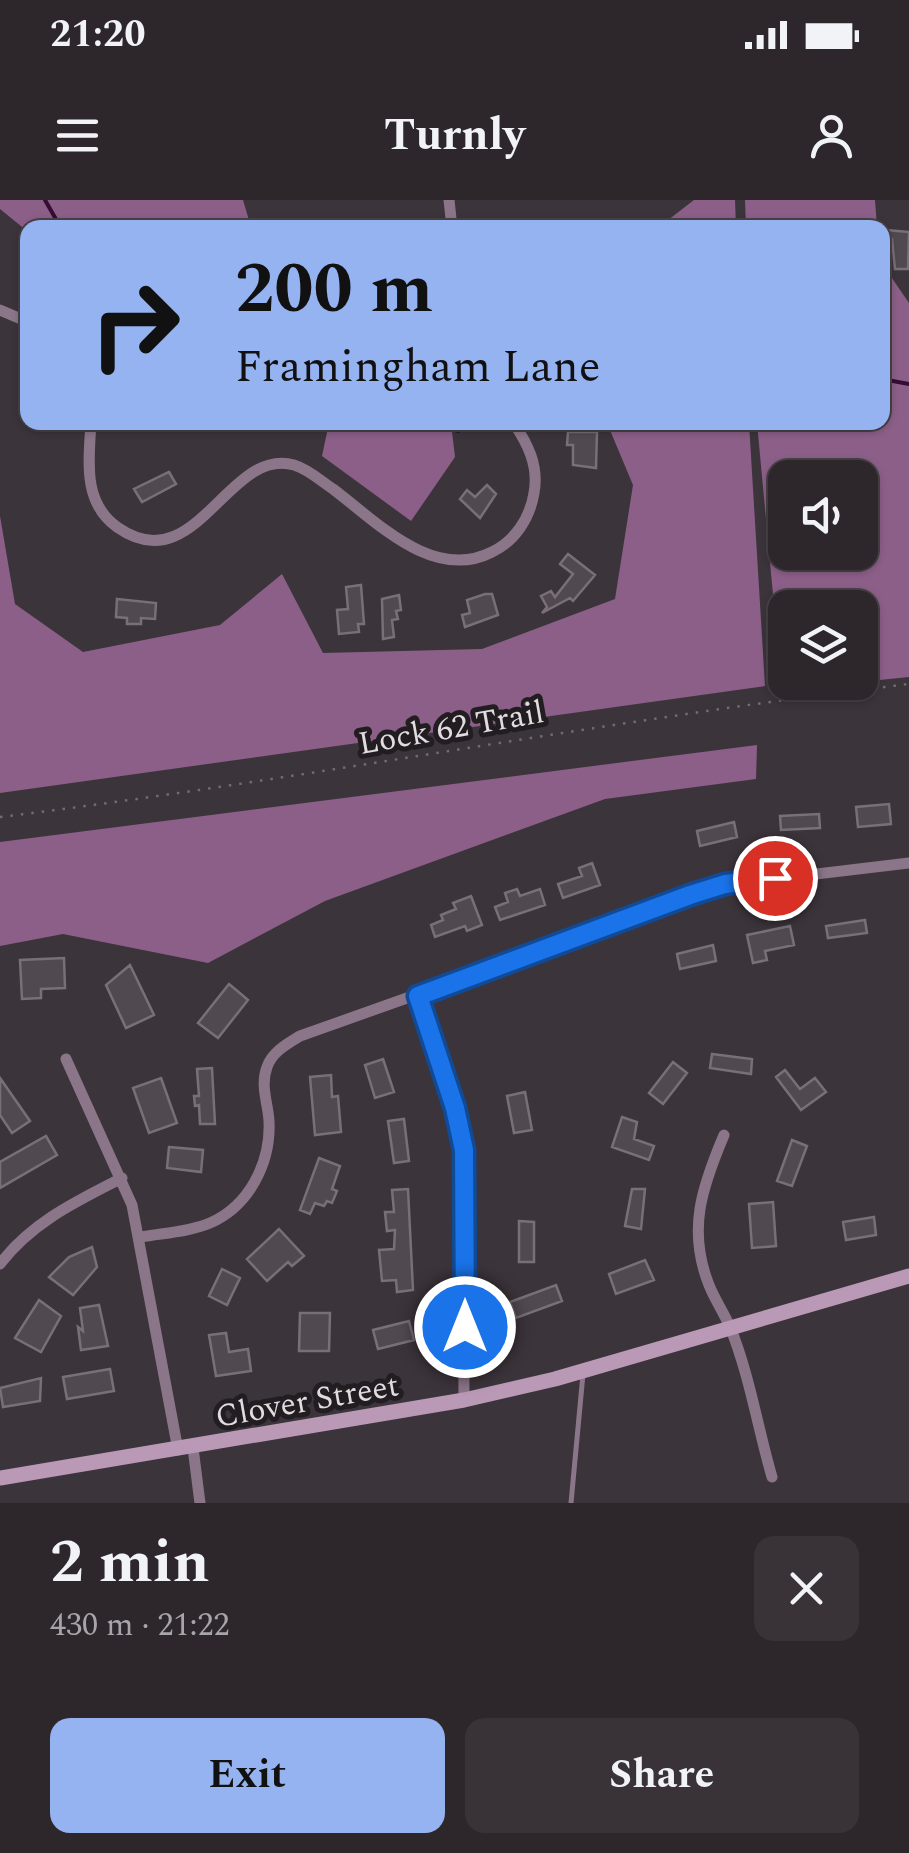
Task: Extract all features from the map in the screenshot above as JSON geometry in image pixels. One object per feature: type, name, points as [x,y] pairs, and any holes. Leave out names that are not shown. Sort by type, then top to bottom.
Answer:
[{"type":"main road","name":"Clover Street","points":[[0,1478],[464,1400],[583,1370],[909,1276]]},
{"type":"street","points":[[91,430],[88,462],[93,496],[105,516],[131,535],[162,538],[182,533],[255,471],[284,464],[313,475],[414,549],[437,558],[462,560],[486,555],[509,542],[530,508],[536,483],[534,461],[517,430]]},
{"type":"street","points":[[141,1238],[210,1223],[250,1190],[259,1175],[269,1140],[266,1070],[281,1048],[314,1031],[725,884],[909,863]]},
{"type":"street","points":[[418,996],[455,1108],[464,1150],[464,1400]]},
{"type":"street","points":[[66,1059],[122,1178],[141,1238],[200,1503]]},
{"type":"street","points":[[724,1136],[702,1192],[696,1235],[707,1280],[730,1327],[772,1477]]},
{"type":"street","points":[[0,1264],[42,1222],[122,1178]]},
{"type":"lane","points":[[570,1503],[583,1370]]},
{"type":"path","name":"Lock 62 Trail","points":[[0,817],[410,758],[745,704],[909,684]]},
{"type":"shaded area","points":[[0,200],[243,200],[249,220],[20,220],[20,225],[0,209]]},
{"type":"shaded area","points":[[694,200],[735,200],[736,220],[668,220]]},
{"type":"shaded area","points":[[745,200],[875,200],[876,220],[746,220]]},
{"type":"shaded area","points":[[890,275],[909,303],[909,677],[878,680],[878,590],[773,590],[771,570],[878,570],[878,460],[768,460],[768,541],[758,430],[890,430]]},
{"type":"shaded area","points":[[328,430],[452,430],[455,457],[411,521],[322,456]]},
{"type":"shaded area","points":[[610,430],[749,430],[765,686],[0,793],[0,516],[15,604],[83,652],[220,625],[282,574],[323,653],[482,649],[615,599],[633,485]]},
{"type":"shaded area","points":[[757,745],[756,779],[605,799],[325,901],[208,963],[63,934],[0,946],[0,842]]},
{"type":"building","points":[[890,230],[909,232],[908,269],[895,269]]},
{"type":"building","points":[[568,432],[597,432],[596,468],[573,465]]},
{"type":"building","points":[[169,472],[176,484],[142,502],[134,489]]},
{"type":"building","points":[[487,485],[496,494],[480,518],[460,499],[467,490],[475,497]]},
{"type":"building","points":[[568,554],[595,575],[573,601],[570,598],[542,613],[547,607],[541,596],[551,591],[555,597],[573,574],[560,564]]},
{"type":"building","points":[[361,585],[364,624],[358,624],[359,632],[339,634],[337,610],[348,609],[346,587]]},
{"type":"building","points":[[492,594],[498,615],[465,627],[462,615],[470,613],[467,600]]},
{"type":"building","points":[[399,595],[401,610],[396,611],[398,619],[392,620],[394,637],[383,639],[382,599]]},
{"type":"building","points":[[117,599],[156,603],[155,619],[141,618],[141,624],[127,624],[127,618],[116,617]]},
{"type":"building","points":[[889,804],[891,824],[858,827],[856,807]]},
{"type":"building","points":[[819,814],[820,828],[781,830],[780,816]]},
{"type":"building","points":[[734,822],[737,837],[700,846],[697,831]]},
{"type":"building","points":[[592,863],[600,885],[563,898],[558,884],[582,876],[579,868]]},
{"type":"building","points":[[517,889],[520,896],[540,889],[545,905],[500,920],[495,907],[508,902],[505,893]]},
{"type":"building","points":[[471,896],[482,925],[467,931],[465,926],[435,937],[431,925],[443,920],[441,915],[456,909],[453,903]]},
{"type":"building","points":[[865,920],[867,933],[828,938],[826,926]]},
{"type":"building","points":[[790,926],[794,945],[765,951],[767,960],[753,963],[747,935]]},
{"type":"building","points":[[713,945],[716,961],[680,969],[677,954]]},
{"type":"building","points":[[64,958],[65,988],[41,989],[41,998],[22,999],[20,960]]},
{"type":"building","points":[[130,965],[154,1015],[126,1028],[106,985]]},
{"type":"building","points":[[229,984],[248,1000],[218,1038],[198,1023]]},
{"type":"building","points":[[712,1054],[752,1059],[751,1074],[710,1068]]},
{"type":"building","points":[[383,1059],[394,1092],[375,1098],[365,1065]]},
{"type":"building","points":[[673,1062],[687,1073],[663,1104],[649,1093]]},
{"type":"building","points":[[212,1068],[215,1124],[200,1124],[199,1105],[195,1106],[194,1096],[199,1096],[197,1069]]},
{"type":"building","points":[[785,1070],[800,1089],[815,1078],[826,1092],[801,1110],[776,1077]]},
{"type":"building","points":[[331,1075],[332,1097],[338,1096],[341,1132],[315,1135],[310,1077]]},
{"type":"building","points":[[0,1078],[30,1121],[12,1133],[0,1115]]},
{"type":"building","points":[[161,1078],[177,1123],[149,1133],[133,1088]]},
{"type":"building","points":[[525,1092],[532,1130],[514,1133],[507,1096]]},
{"type":"building","points":[[622,1117],[637,1122],[634,1139],[654,1146],[649,1160],[612,1147]]},
{"type":"building","points":[[404,1119],[409,1161],[394,1163],[388,1121]]},
{"type":"building","points":[[46,1136],[57,1155],[0,1188],[0,1162]]},
{"type":"building","points":[[792,1140],[807,1146],[792,1186],[777,1181]]},
{"type":"building","points":[[169,1147],[203,1150],[201,1172],[167,1168]]},
{"type":"building","points":[[319,1158],[340,1166],[332,1189],[337,1191],[332,1203],[315,1203],[310,1214],[300,1210]]},
{"type":"building","points":[[408,1189],[413,1290],[397,1292],[396,1280],[382,1281],[379,1250],[394,1249],[395,1230],[387,1231],[385,1212],[394,1212],[392,1190]]},
{"type":"building","points":[[632,1189],[645,1189],[641,1229],[625,1226]]},
{"type":"building","points":[[773,1202],[776,1246],[752,1248],[749,1204]]},
{"type":"building","points":[[874,1217],[876,1235],[846,1240],[843,1222]]},
{"type":"building","points":[[519,1221],[534,1222],[534,1262],[519,1262]]},
{"type":"building","points":[[279,1229],[304,1256],[292,1266],[288,1262],[267,1281],[247,1259]]},
{"type":"building","points":[[92,1247],[97,1267],[73,1295],[49,1277],[69,1257]]},
{"type":"building","points":[[645,1260],[654,1280],[616,1294],[609,1274]]},
{"type":"building","points":[[222,1269],[240,1278],[227,1305],[209,1296]]},
{"type":"building","points":[[556,1285],[562,1301],[516,1318],[510,1302]]},
{"type":"building","points":[[39,1300],[61,1316],[41,1352],[15,1338]]},
{"type":"building","points":[[99,1305],[108,1346],[81,1350],[80,1308]]},
{"type":"building","points":[[300,1313],[330,1313],[329,1351],[299,1351]]},
{"type":"building","points":[[409,1321],[414,1340],[378,1349],[373,1330]]},
{"type":"building","points":[[226,1333],[229,1352],[248,1349],[251,1371],[216,1376],[209,1335]]},
{"type":"building","points":[[110,1369],[114,1391],[67,1399],[63,1377]]},
{"type":"building","points":[[41,1378],[40,1401],[3,1407],[0,1388]]},
{"type":"waterway","points":[[45,200],[56,220]]},
{"type":"waterway","points":[[890,380],[909,384]]},
{"type":"route","points":[[465,1327],[464,1150],[455,1108],[418,996],[690,895],[725,884],[775,878]]}]
